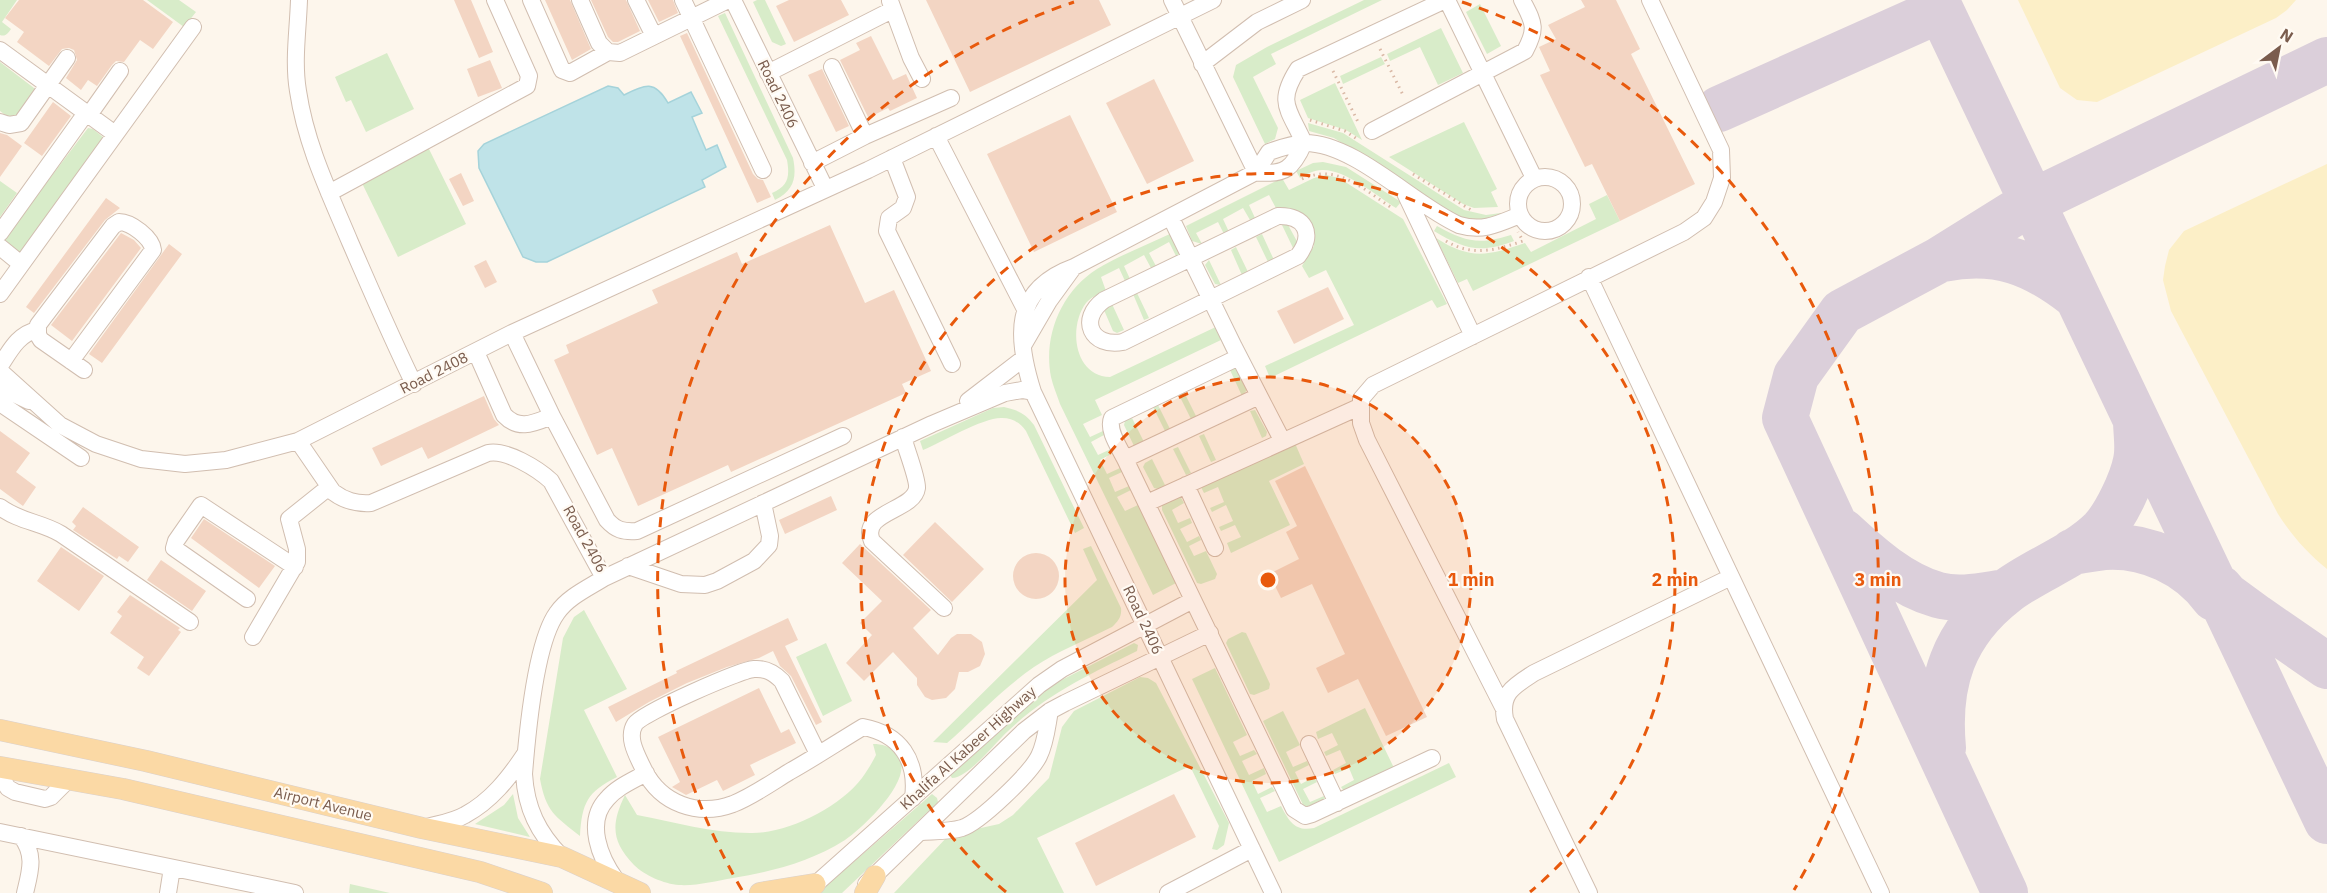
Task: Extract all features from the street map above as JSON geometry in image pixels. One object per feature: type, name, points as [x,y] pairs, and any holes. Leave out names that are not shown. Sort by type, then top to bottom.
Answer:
[{"type":"main road","name":"Airport Avenue","points":[[0,730],[146,761],[422,828],[562,857],[640,893]]},
{"type":"main road","name":"Airport Avenue","points":[[0,767],[67,781],[123,789],[480,872],[542,893]]},
{"type":"main road","points":[[480,872],[510,893]]},
{"type":"main road","points":[[760,893],[810,889]]},
{"type":"street","points":[[299,0],[295,52],[297,89],[309,142],[329,193],[414,384]]},
{"type":"street","points":[[329,193],[527,86],[529,76],[495,0]]},
{"type":"street","points":[[531,0],[562,70],[570,73],[608,52],[620,53],[728,0]]},
{"type":"street","points":[[580,0],[599,43],[608,52]]},
{"type":"street","points":[[636,0],[654,36]]},
{"type":"street","points":[[683,0],[763,170]]},
{"type":"street","name":"Road 2406","points":[[733,0],[825,188]]},
{"type":"street","name":"Road 2408","points":[[0,371],[22,388],[35,404],[60,424],[96,444],[141,459],[185,464],[226,460],[298,441],[512,333],[892,158],[1176,7],[1213,0]]},
{"type":"street","points":[[1202,64],[1257,22],[1302,0]]},
{"type":"street","points":[[1304,143],[1285,101],[1286,90],[1298,69],[1446,0],[1534,178]]},
{"type":"street","points":[[1368,137],[1410,110],[1525,51],[1533,37],[1534,25],[1522,0]]},
{"type":"street","points":[[1589,893],[1505,719],[1503,708],[1367,440],[1361,423],[1359,407],[1361,399],[1373,385],[1684,232],[1704,218],[1714,202],[1722,178],[1721,150],[1716,135],[1650,0]]},
{"type":"street","points":[[768,73],[891,5],[921,79]]},
{"type":"street","points":[[1176,7],[1256,172]]},
{"type":"street","points":[[0,294],[193,27]]},
{"type":"street","points":[[0,50],[115,134]]},
{"type":"street","points":[[0,122],[9,125],[21,123],[67,58]]},
{"type":"street","points":[[832,67],[865,136]]},
{"type":"street","points":[[0,233],[120,71]]},
{"type":"street","points":[[813,163],[865,136],[951,98]]},
{"type":"street","points":[[936,136],[1026,309]]},
{"type":"street","points":[[1024,351],[1020,331],[1026,309],[1033,294],[1044,282],[1256,172],[1269,152],[1304,143],[1326,146],[1344,154],[1452,222],[1467,228],[1491,227],[1520,215]]},
{"type":"street","points":[[892,158],[907,197],[903,208],[889,218],[887,231],[952,364]]},
{"type":"street","points":[[1551,177],[1566,186],[1573,202],[1569,218],[1556,229],[1548,231],[1531,228],[1520,215],[1518,198],[1527,183],[1534,178],[1551,177]]},
{"type":"street","points":[[1405,192],[1473,336]]},
{"type":"street","points":[[1278,216],[1291,216],[1301,222],[1307,233],[1306,246],[1298,256],[1211,299],[1123,342],[1111,344],[1099,340],[1091,330],[1090,318],[1094,307],[1104,300],[1278,216]]},
{"type":"street","points":[[1171,218],[1282,440]]},
{"type":"street","points":[[115,223],[127,223],[150,240],[153,246],[152,253],[78,365],[41,340],[37,330],[38,325],[115,223]]},
{"type":"street","points":[[0,247],[21,264]]},
{"type":"street","points":[[1024,351],[1049,301],[1074,267]]},
{"type":"street","points":[[1589,277],[1881,893]]},
{"type":"street","points":[[0,366],[18,340],[25,334],[37,330]]},
{"type":"street","points":[[512,333],[552,416],[607,520],[615,528],[626,532],[637,531],[843,436]]},
{"type":"street","name":"Road 2406","points":[[1024,351],[1033,392],[1273,893]]},
{"type":"street","name":"Road 2406","points":[[932,424],[974,397],[1024,351]]},
{"type":"street","points":[[476,352],[504,415],[510,421],[525,425],[552,416]]},
{"type":"street","points":[[1239,357],[1112,418],[1110,424],[1125,459],[1294,809],[1299,814],[1305,816],[1337,803],[1432,758]]},
{"type":"street","name":"Road 2408","points":[[0,387],[35,404]]},
{"type":"street","name":"Road 2406","points":[[298,441],[329,487],[341,498],[350,502],[371,503],[488,453],[506,454],[542,474],[555,486],[604,578],[932,424],[1005,393],[1022,390],[1033,392]]},
{"type":"street","points":[[1125,459],[1259,396]]},
{"type":"street","points":[[0,403],[81,458]]},
{"type":"street","points":[[1147,503],[1359,407]]},
{"type":"street","points":[[903,437],[917,490],[911,498],[873,523],[869,531],[870,536],[872,541],[944,608]]},
{"type":"street","points":[[1186,485],[1215,548]]},
{"type":"street","points":[[253,637],[295,567],[298,555],[289,519],[329,487]]},
{"type":"street","points":[[628,566],[681,584],[705,585],[717,581],[754,561],[769,545],[770,536],[763,503]]},
{"type":"street","points":[[0,507],[21,520],[41,525],[61,534],[190,622]]},
{"type":"street","points":[[247,599],[174,548],[176,541],[199,507],[208,507],[295,567]]},
{"type":"street","points":[[1503,708],[1506,698],[1514,687],[1534,673],[1731,577]]},
{"type":"street","points":[[562,857],[550,845],[532,817],[525,790],[526,753],[538,666],[550,624],[557,612],[574,597],[604,578]]},
{"type":"street","name":"Khalifa Al Kabeer Highway","points":[[810,889],[1039,685],[1062,669],[1193,600]]},
{"type":"street","name":"Khalifa Al Kabeer Highway","points":[[857,893],[870,884],[1024,731],[1050,711],[1210,633]]},
{"type":"street","points":[[818,754],[782,681],[774,673],[763,669],[752,669],[650,712],[636,722],[631,739],[656,790],[666,798],[692,807],[719,807],[745,798],[863,727],[891,736],[907,758],[914,777],[913,798]]},
{"type":"street","points":[[920,832],[959,829],[981,817],[1035,764],[1045,742],[1050,711]]},
{"type":"street","points":[[1309,744],[1337,803]]},
{"type":"street","points":[[422,828],[464,816],[478,806],[500,788],[526,753]]},
{"type":"street","points":[[907,758],[940,772],[937,786],[940,793],[952,801]]},
{"type":"street","points":[[616,880],[604,863],[597,838],[598,813],[605,800],[617,790],[646,773]]},
{"type":"street","points":[[0,776],[8,788],[15,792],[45,799],[51,797],[67,781]]},
{"type":"street","points":[[0,832],[295,893]]},
{"type":"street","points":[[21,836],[29,849],[32,862],[25,893]]},
{"type":"street","points":[[1168,893],[1252,849]]},
{"type":"street","points":[[168,893],[172,867]]},
{"type":"path","points":[[1373,34],[1410,110]]},
{"type":"path","points":[[1325,56],[1358,124],[1368,137]]},
{"type":"path","points":[[1293,119],[1308,119],[1368,137]]},
{"type":"path","points":[[1404,169],[1473,210]]},
{"type":"green space","points":[[0,0],[17,0],[2,22],[11,29],[4,35],[0,35]]},
{"type":"green space","points":[[147,0],[179,0],[196,12],[184,27]]},
{"type":"green space","points":[[765,0],[786,44],[781,46],[772,42],[753,2]]},
{"type":"green space","points":[[1364,0],[1382,0],[1271,54],[1276,64],[1253,77],[1278,128],[1275,139],[1265,144],[1233,77],[1236,65],[1267,47]]},
{"type":"green space","points":[[1480,4],[1501,46],[1487,54],[1466,12]]},
{"type":"green space","points":[[725,13],[793,158],[795,172],[793,183],[775,200],[772,193],[782,187],[787,180],[787,160],[718,16]]},
{"type":"green space","points":[[1441,28],[1463,73],[1438,85],[1420,47],[1390,61],[1387,54]]},
{"type":"green space","points":[[387,53],[414,109],[366,132],[351,100],[346,102],[335,77]]},
{"type":"green space","points":[[1381,57],[1385,64],[1343,84],[1340,76]]},
{"type":"green space","points":[[0,62],[35,91],[15,117],[8,117],[0,111]]},
{"type":"green space","points":[[1335,83],[1362,140],[1346,130],[1308,118],[1300,100]]},
{"type":"green space","points":[[1464,122],[1497,189],[1491,192],[1498,207],[1474,208],[1463,204],[1389,157]]},
{"type":"green space","points":[[1308,123],[1343,133],[1464,210],[1486,215],[1501,213],[1504,218],[1473,221],[1458,216],[1334,138],[1309,131]]},
{"type":"green space","points":[[88,128],[93,129],[104,138],[22,252],[19,252],[5,242],[6,236]]},
{"type":"green space","points":[[428,147],[466,224],[398,257],[360,179]]},
{"type":"green space","points":[[1323,162],[1346,167],[1401,202],[1396,208],[1351,178],[1331,171],[1316,171],[1300,178],[1296,171],[1313,163]]},
{"type":"green space","points":[[1326,175],[1339,178],[1403,219],[1447,304],[1437,308],[1432,300],[1270,378],[1265,366],[1354,325],[1326,270],[1309,278],[1302,266],[1314,246],[1314,228],[1307,219],[1293,209],[1277,210],[1269,195],[1249,205],[1255,218],[1250,220],[1243,208],[1223,219],[1229,232],[1224,234],[1218,222],[1196,233],[1202,244],[1192,241],[1186,226],[1282,178],[1289,190]]},
{"type":"green space","points":[[0,181],[17,193],[0,217]]},
{"type":"green space","points":[[1607,195],[1620,221],[1473,291],[1467,279],[1458,283],[1436,238],[1469,253],[1490,253],[1525,243],[1531,252],[1596,219],[1589,204]]},
{"type":"green space","points":[[1287,223],[1299,245],[1294,250],[1282,225]]},
{"type":"green space","points":[[1437,226],[1465,239],[1481,241],[1511,235],[1514,241],[1491,247],[1472,248],[1454,242],[1434,231]]},
{"type":"green space","points":[[1172,233],[1182,253],[1176,256],[1169,242],[1149,253],[1156,266],[1151,268],[1144,255],[1124,266],[1130,279],[1125,281],[1119,268],[1101,277],[1106,291],[1086,303],[1080,313],[1076,337],[1082,359],[1089,368],[1098,375],[1110,377],[1220,325],[1232,348],[1226,351],[1221,340],[1095,400],[1102,415],[1083,424],[1090,437],[1103,431],[1104,435],[1091,442],[1098,455],[1111,449],[1113,453],[1100,460],[1107,474],[1120,468],[1122,472],[1109,478],[1115,492],[1129,486],[1131,490],[1117,497],[1125,511],[1138,505],[1176,583],[1153,595],[1060,404],[1051,377],[1049,362],[1057,316],[1084,279],[1115,259]]},
{"type":"green space","points":[[1262,234],[1274,260],[1268,262],[1256,237]]},
{"type":"green space","points":[[1236,247],[1248,272],[1242,275],[1231,250]]},
{"type":"green space","points":[[1209,260],[1221,285],[1215,284],[1205,265]]},
{"type":"green space","points":[[1137,293],[1149,318],[1144,320],[1133,294]]},
{"type":"green space","points":[[1112,304],[1124,330],[1117,333],[1113,331],[1104,310]]},
{"type":"green space","points":[[1235,368],[1247,390],[1242,396],[1230,370]]},
{"type":"green space","points":[[1184,392],[1197,418],[1192,421],[1179,395]]},
{"type":"green space","points":[[1158,405],[1171,431],[1166,433],[1153,407]]},
{"type":"green space","points":[[1004,407],[1021,413],[1034,425],[1084,528],[1075,533],[1026,431],[1013,420],[1002,418],[985,421],[923,450],[920,441],[993,408]]},
{"type":"green space","points":[[1255,410],[1267,432],[1262,438],[1250,411]]},
{"type":"green space","points":[[1132,418],[1145,444],[1134,446],[1124,425],[1125,421]]},
{"type":"green space","points":[[1204,434],[1216,460],[1211,462],[1199,436]]},
{"type":"green space","points":[[1294,441],[1304,464],[1269,481],[1290,525],[1231,553],[1227,543],[1241,537],[1235,525],[1221,531],[1219,527],[1233,521],[1226,505],[1212,512],[1210,508],[1224,502],[1218,487],[1204,493],[1201,487]]},
{"type":"green space","points":[[1178,447],[1191,473],[1186,475],[1173,449]]},
{"type":"green space","points":[[1152,459],[1165,485],[1158,489],[1154,488],[1143,467]]},
{"type":"green space","points":[[1180,496],[1184,503],[1172,510],[1178,523],[1190,518],[1192,523],[1180,529],[1187,542],[1199,536],[1201,540],[1189,546],[1194,556],[1206,551],[1217,574],[1215,579],[1201,584],[1197,583],[1162,510],[1162,504]]},
{"type":"green space","points":[[1091,546],[1121,608],[1118,621],[1112,627],[1034,667],[947,743],[933,742],[1097,580],[1083,549]]},
{"type":"green space","points":[[584,610],[627,689],[584,710],[617,777],[599,788],[588,800],[582,815],[580,836],[553,812],[545,799],[540,779],[563,638],[574,617]]},
{"type":"green space","points":[[1242,632],[1246,633],[1270,684],[1269,689],[1254,695],[1250,694],[1226,643],[1228,639]]},
{"type":"green space","points":[[826,643],[852,701],[823,716],[796,657]]},
{"type":"green space","points":[[1134,643],[1138,645],[1137,651],[1052,696],[1007,732],[966,772],[952,778],[950,775],[1050,686]]},
{"type":"green space","points":[[1215,668],[1247,735],[1233,742],[1240,756],[1254,750],[1257,754],[1242,761],[1249,775],[1264,768],[1266,774],[1252,781],[1258,794],[1272,787],[1275,791],[1260,798],[1267,812],[1281,806],[1290,821],[1297,827],[1314,828],[1449,763],[1456,777],[1279,862],[1192,679]]},
{"type":"green space","points":[[1140,677],[1148,678],[1156,683],[1229,823],[1224,845],[1217,850],[1212,849],[1219,826],[1190,766],[1037,838],[1064,893],[894,893],[949,835],[999,824],[1013,815],[1049,778],[1062,727],[1074,711]]},
{"type":"green space","points":[[1365,708],[1394,768],[1344,791],[1341,787],[1354,780],[1349,768],[1335,774],[1333,770],[1346,763],[1340,750],[1326,756],[1324,752],[1338,745],[1332,733],[1318,739],[1316,732]]},
{"type":"green space","points":[[1283,711],[1300,745],[1286,752],[1293,767],[1307,761],[1309,765],[1295,772],[1301,784],[1314,777],[1317,782],[1303,789],[1310,802],[1324,796],[1326,802],[1306,811],[1263,721]]},
{"type":"green space","points":[[873,744],[892,749],[902,764],[895,788],[886,801],[853,834],[832,848],[805,860],[748,875],[700,884],[679,885],[661,881],[638,869],[626,856],[617,840],[617,815],[625,795],[637,815],[707,829],[750,833],[780,829],[796,824],[826,809],[852,789],[862,778],[876,755]]},
{"type":"green space","points":[[513,794],[518,818],[530,837],[475,824],[504,805]]},
{"type":"green space","points":[[932,794],[938,802],[842,893],[818,893]]},
{"type":"green space","points":[[350,884],[390,893],[349,893]]},
{"type":"sand","points":[[2018,0],[2296,0],[2276,18],[2097,102],[2077,100],[2060,88]]},
{"type":"sand","points":[[2327,164],[2327,569],[2300,544],[2278,514],[2171,311],[2163,280],[2169,250],[2184,231]]},
{"type":"water","points":[[608,86],[618,88],[624,95],[638,88],[654,87],[668,103],[691,92],[702,113],[692,117],[706,150],[717,145],[726,167],[702,180],[705,187],[547,262],[536,262],[523,257],[479,168],[478,151],[484,144]]},
{"type":"building","points":[[19,0],[143,0],[173,22],[153,49],[140,40],[124,62],[116,61],[112,65],[97,86],[88,80],[81,90],[66,78],[77,60],[74,50],[62,49],[49,66],[17,42],[24,32],[5,18]]},
{"type":"building","points":[[454,0],[471,0],[493,52],[479,58]]},
{"type":"building","points":[[545,0],[570,0],[591,49],[572,60]]},
{"type":"building","points":[[591,0],[626,0],[640,31],[618,42],[613,42],[608,37]]},
{"type":"building","points":[[648,0],[673,0],[678,13],[659,22]]},
{"type":"building","points":[[789,0],[841,0],[849,15],[794,42],[776,6]]},
{"type":"building","points":[[926,0],[1099,0],[1111,25],[970,92]]},
{"type":"building","points":[[1581,0],[1616,0],[1640,49],[1631,54],[1695,184],[1620,221],[1592,164],[1585,167],[1540,75],[1550,71],[1539,47],[1556,39],[1548,25],[1585,7]]},
{"type":"building","points":[[687,33],[753,174],[763,180],[771,197],[757,203],[680,36]]},
{"type":"building","points":[[871,36],[893,80],[906,74],[917,98],[890,111],[888,108],[868,117],[840,60],[860,50],[856,43]]},
{"type":"building","points":[[490,60],[502,88],[478,97],[467,69]]},
{"type":"building","points":[[822,69],[849,126],[836,132],[808,75]]},
{"type":"building","points":[[1154,79],[1194,161],[1147,184],[1106,103]]},
{"type":"building","points":[[53,102],[71,116],[42,156],[24,143]]},
{"type":"building","points":[[1070,115],[1117,212],[1034,252],[987,154]]},
{"type":"building","points":[[0,133],[7,135],[22,146],[0,177]]},
{"type":"building","points":[[461,173],[474,201],[463,206],[449,179]]},
{"type":"building","points":[[106,198],[120,208],[105,220],[34,313],[26,307]]},
{"type":"building","points":[[830,225],[865,303],[894,290],[931,371],[902,384],[906,393],[731,472],[728,465],[638,506],[612,448],[597,455],[554,360],[569,353],[566,345],[658,303],[652,290],[737,252],[742,264]]},
{"type":"building","points":[[121,233],[134,240],[141,248],[72,341],[51,325]]},
{"type":"building","points":[[169,244],[182,254],[102,363],[89,354]]},
{"type":"building","points":[[486,260],[497,282],[485,288],[474,266]]},
{"type":"building","points":[[1328,287],[1344,319],[1294,344],[1277,311]]},
{"type":"building","points":[[484,396],[499,425],[428,459],[422,447],[381,466],[372,448]]},
{"type":"building","points":[[0,431],[30,453],[16,472],[36,487],[23,506],[0,489]]},
{"type":"building","points":[[1305,466],[1427,717],[1386,736],[1358,679],[1328,693],[1316,668],[1345,654],[1312,584],[1281,598],[1269,574],[1299,559],[1286,532],[1297,526],[1275,481]]},
{"type":"building","points":[[831,496],[837,510],[785,534],[779,520]]},
{"type":"building","points":[[83,507],[139,547],[128,562],[119,556],[117,559],[73,530],[76,526],[72,522]]},
{"type":"building","points":[[204,519],[275,566],[259,588],[191,538]]},
{"type":"building","points":[[935,522],[984,569],[952,602],[903,555]]},
{"type":"building","points":[[860,544],[931,610],[913,628],[938,655],[957,634],[971,634],[982,642],[985,654],[980,666],[968,672],[959,672],[955,689],[946,698],[932,700],[925,697],[917,685],[917,678],[893,652],[864,681],[846,663],[872,635],[860,623],[882,601],[842,563]]},
{"type":"building","points":[[61,547],[104,576],[79,611],[37,581]]},
{"type":"building","points":[[1041,553],[1053,559],[1058,567],[1058,585],[1053,593],[1045,598],[1031,599],[1023,596],[1016,589],[1013,571],[1016,563],[1023,556]]},
{"type":"building","points":[[161,560],[206,591],[192,611],[147,580]]},
{"type":"building","points":[[130,595],[180,628],[178,630],[181,632],[149,676],[137,668],[144,657],[110,633],[122,616],[117,612]]},
{"type":"building","points":[[788,618],[798,640],[785,646],[822,722],[816,725],[791,676],[780,666],[773,651],[687,683],[616,722],[608,707],[677,673],[676,671]]},
{"type":"building","points":[[759,688],[781,733],[789,729],[796,743],[750,765],[755,775],[723,791],[717,780],[686,795],[672,787],[680,782],[658,737]]},
{"type":"building","points":[[1174,794],[1196,837],[1096,886],[1075,843]]},
{"type":"taxiway","points":[[1936,0],[2327,821]]},
{"type":"taxiway","points":[[1719,109],[1940,10]]},
{"type":"taxiway","points":[[2005,893],[1785,418],[1796,376],[1842,312],[1939,260],[2032,202],[2327,60]]},
{"type":"taxiway","points":[[1943,259],[1981,256],[2014,261],[2045,275],[2076,296]]},
{"type":"taxiway","points":[[1943,748],[1942,724],[1946,681],[1961,642],[1988,608],[2006,592],[2080,548],[2107,524],[2123,497],[2134,469],[2137,451],[2136,420]]},
{"type":"taxiway","points":[[1842,531],[1886,569],[1924,590],[1946,597],[1972,597],[2006,592]]},
{"type":"taxiway","points":[[2072,552],[2120,547],[2151,553],[2192,575],[2214,598]]},
{"type":"taxiway","points":[[2220,588],[2256,617],[2327,666]]}]
